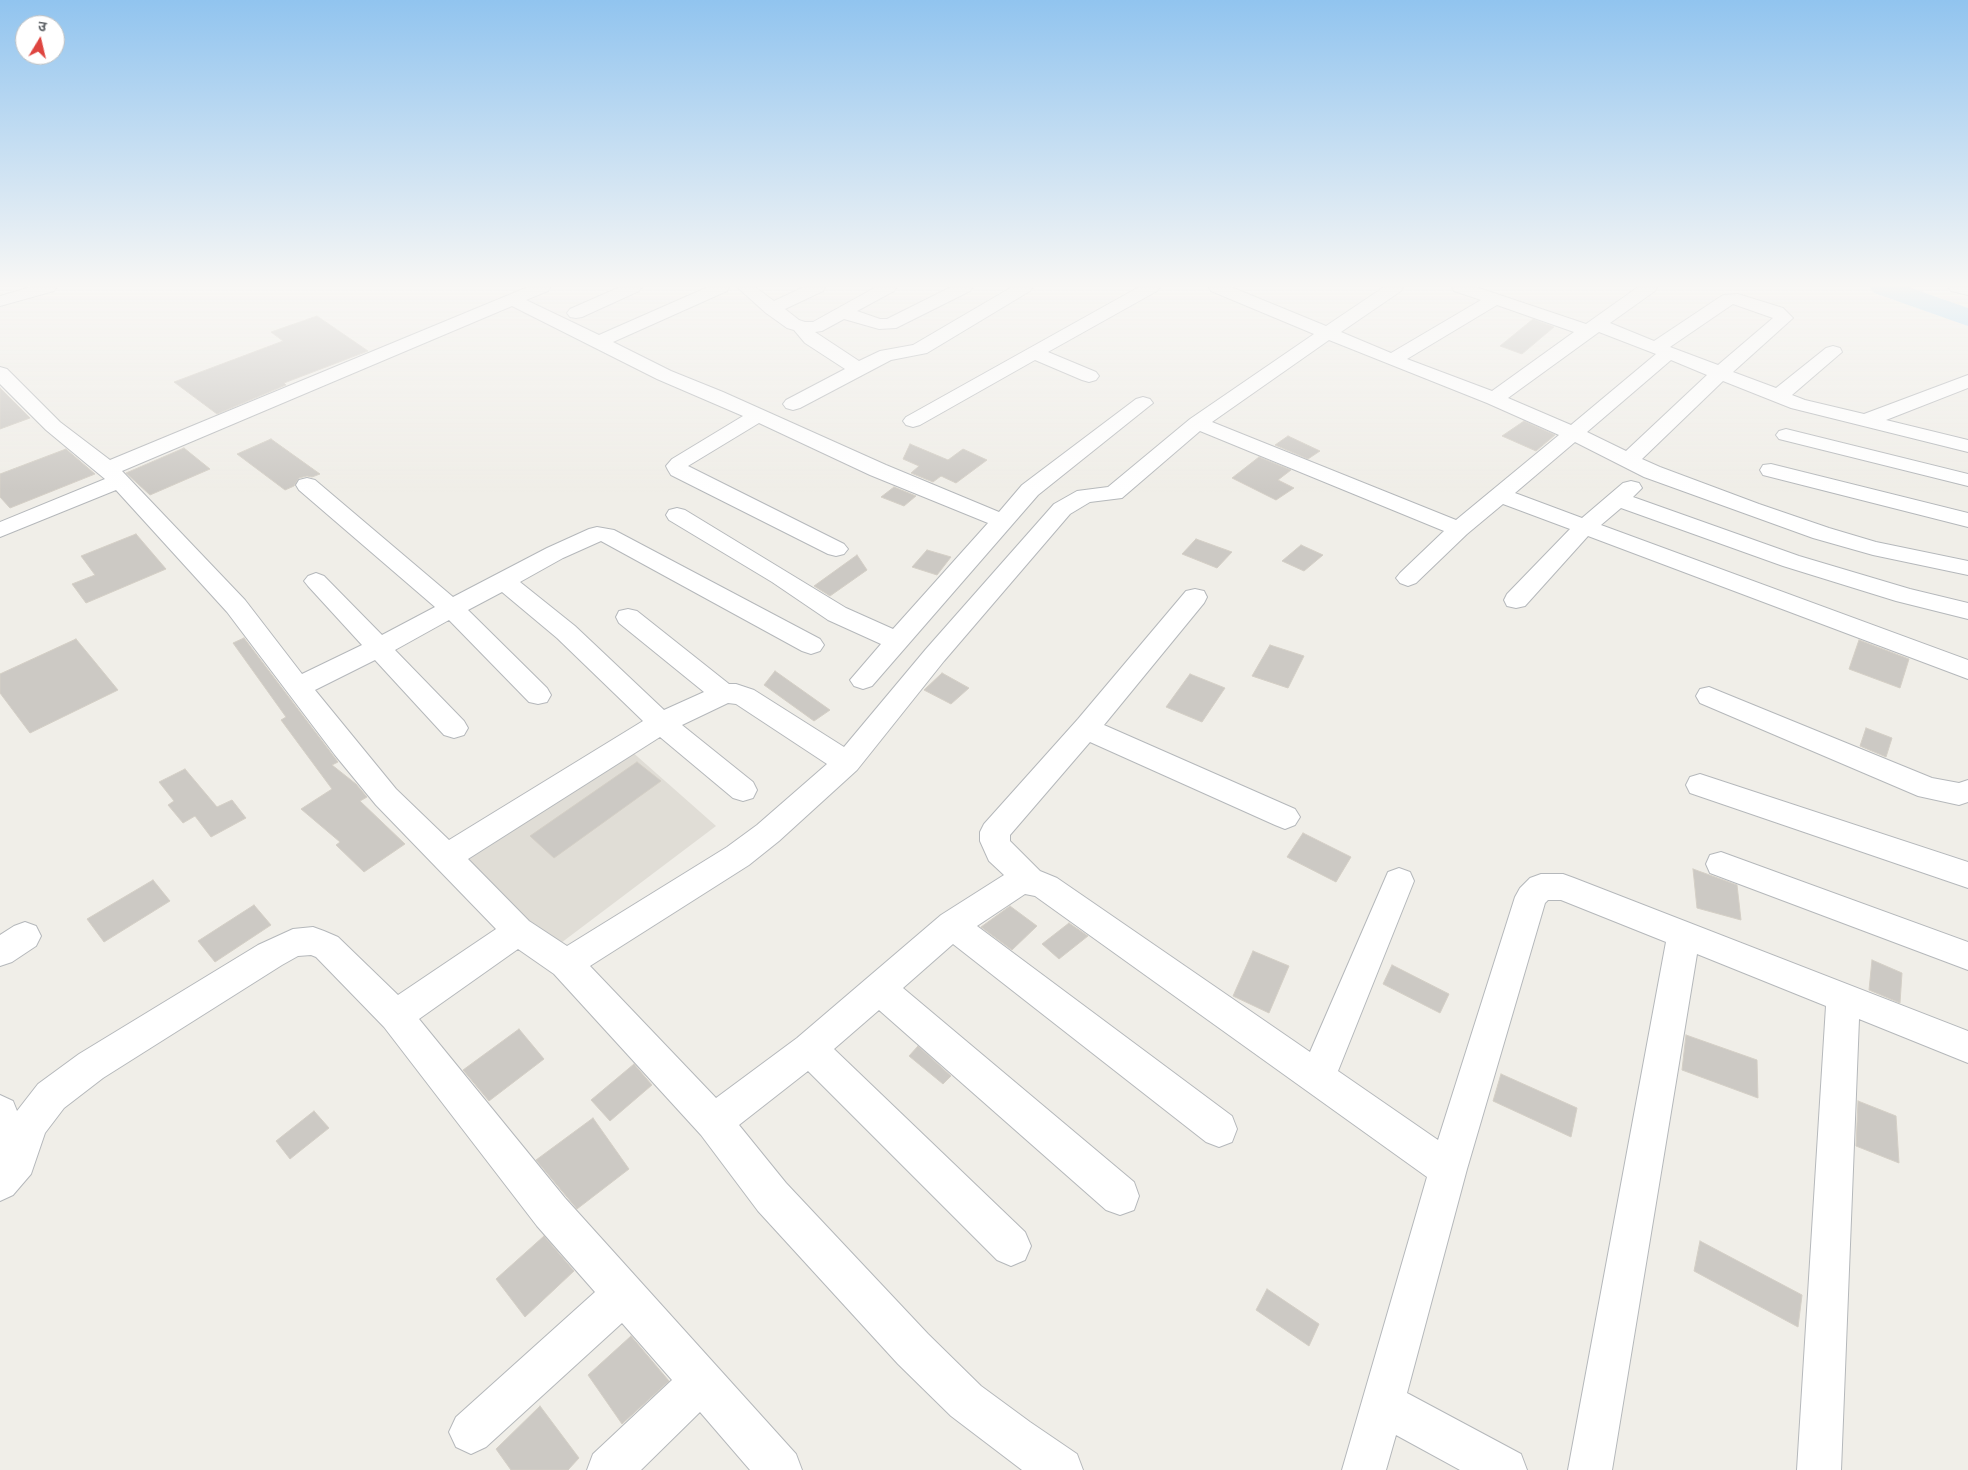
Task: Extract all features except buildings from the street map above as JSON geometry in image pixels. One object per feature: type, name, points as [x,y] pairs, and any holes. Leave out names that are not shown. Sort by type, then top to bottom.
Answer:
[{"type":"street","points":[[0,530],[114,475],[386,356]]},
{"type":"street","points":[[626,356],[664,375],[716,396],[756,416],[878,470],[1002,522]]},
{"type":"street","points":[[837,356],[858,369]]},
{"type":"street","points":[[793,404],[886,356]]},
{"type":"street","points":[[912,421],[1029,356]]},
{"type":"street","points":[[1040,356],[1089,376]]},
{"type":"street","points":[[566,964],[738,856],[768,833],[846,762],[935,655],[1062,509],[1084,496],[1114,493],[1197,423],[1293,356]]},
{"type":"street","points":[[1382,356],[1494,399],[1573,433],[1652,472],[1968,520]]},
{"type":"street","points":[[1392,360],[1399,356]]},
{"type":"street","points":[[1494,399],[1553,356]]},
{"type":"street","points":[[1408,578],[1459,529],[1573,433],[1657,356]]},
{"type":"street","points":[[1676,356],[1789,400],[1865,421],[1963,442]]},
{"type":"street","points":[[1629,459],[1741,356]]},
{"type":"street","points":[[1761,490],[1786,435],[1789,400],[1830,356]]},
{"type":"street","points":[[0,373],[53,426],[114,475],[236,606],[298,688],[386,797],[447,856],[518,931],[566,964],[714,1122],[772,1197],[912,1349],[966,1401],[1014,1438],[1061,1470]]},
{"type":"street","points":[[1865,421],[1968,381]]},
{"type":"street","points":[[863,680],[1030,490],[1143,403]]},
{"type":"street","points":[[756,416],[679,463],[677,466],[679,470],[836,549]]},
{"type":"street","points":[[1197,423],[1459,529]]},
{"type":"street","points":[[1786,435],[1968,480]]},
{"type":"street","points":[[1516,600],[1584,527],[1652,472]]},
{"type":"street","points":[[307,485],[452,609],[538,696]]},
{"type":"street","points":[[1030,490],[1062,509]]},
{"type":"street","points":[[1761,490],[1821,533],[1874,548],[1968,568]]},
{"type":"street","points":[[1500,495],[1968,670]]},
{"type":"street","points":[[1617,499],[1791,561],[1905,595],[1968,611]]},
{"type":"street","points":[[678,515],[837,614],[897,641]]},
{"type":"street","points":[[298,688],[597,534],[606,535],[810,645]]},
{"type":"street","points":[[316,581],[454,728]]},
{"type":"street","points":[[504,581],[566,632],[661,724],[743,790]]},
{"type":"street","points":[[1195,597],[1088,726],[995,832],[995,841],[1000,852],[1030,881],[1046,887],[1448,1169]]},
{"type":"street","points":[[628,617],[724,694]]},
{"type":"street","points":[[447,856],[661,724],[724,694],[736,694],[745,697],[846,762]]},
{"type":"street","points":[[1709,696],[1928,788],[1959,794],[1968,791]]},
{"type":"street","points":[[1088,726],[1090,730],[1111,741],[1285,817]]},
{"type":"street","points":[[1700,785],[1968,875]]},
{"type":"street","points":[[1721,864],[1968,956]]},
{"type":"street","points":[[714,1122],[809,1049],[952,925],[1017,883],[1030,881]]},
{"type":"street","points":[[1318,1076],[1398,881]]},
{"type":"street","points":[[1364,1470],[1448,1169],[1531,897],[1541,887],[1563,887],[1968,1047]]},
{"type":"street","points":[[952,925],[1218,1129]]},
{"type":"street","points":[[396,1016],[518,931]]},
{"type":"street","points":[[1590,1470],[1684,934]]},
{"type":"street","points":[[9,1172],[30,1124],[51,1096],[91,1066],[185,1006],[293,943],[313,941],[327,947],[396,1016],[551,1212],[780,1470]]},
{"type":"street","points":[[878,988],[1120,1196]]},
{"type":"street","points":[[1819,1470],[1843,998]]},
{"type":"street","points":[[809,1049],[1011,1246]]},
{"type":"street","points":[[0,1112],[9,1172]]},
{"type":"street","points":[[471,1432],[624,1294]]},
{"type":"street","points":[[609,1470],[702,1381]]},
{"type":"street","points":[[1383,1404],[1504,1470]]},
{"type":"shaded area","points":[[630,750],[716,826],[553,949],[462,860]]}]
